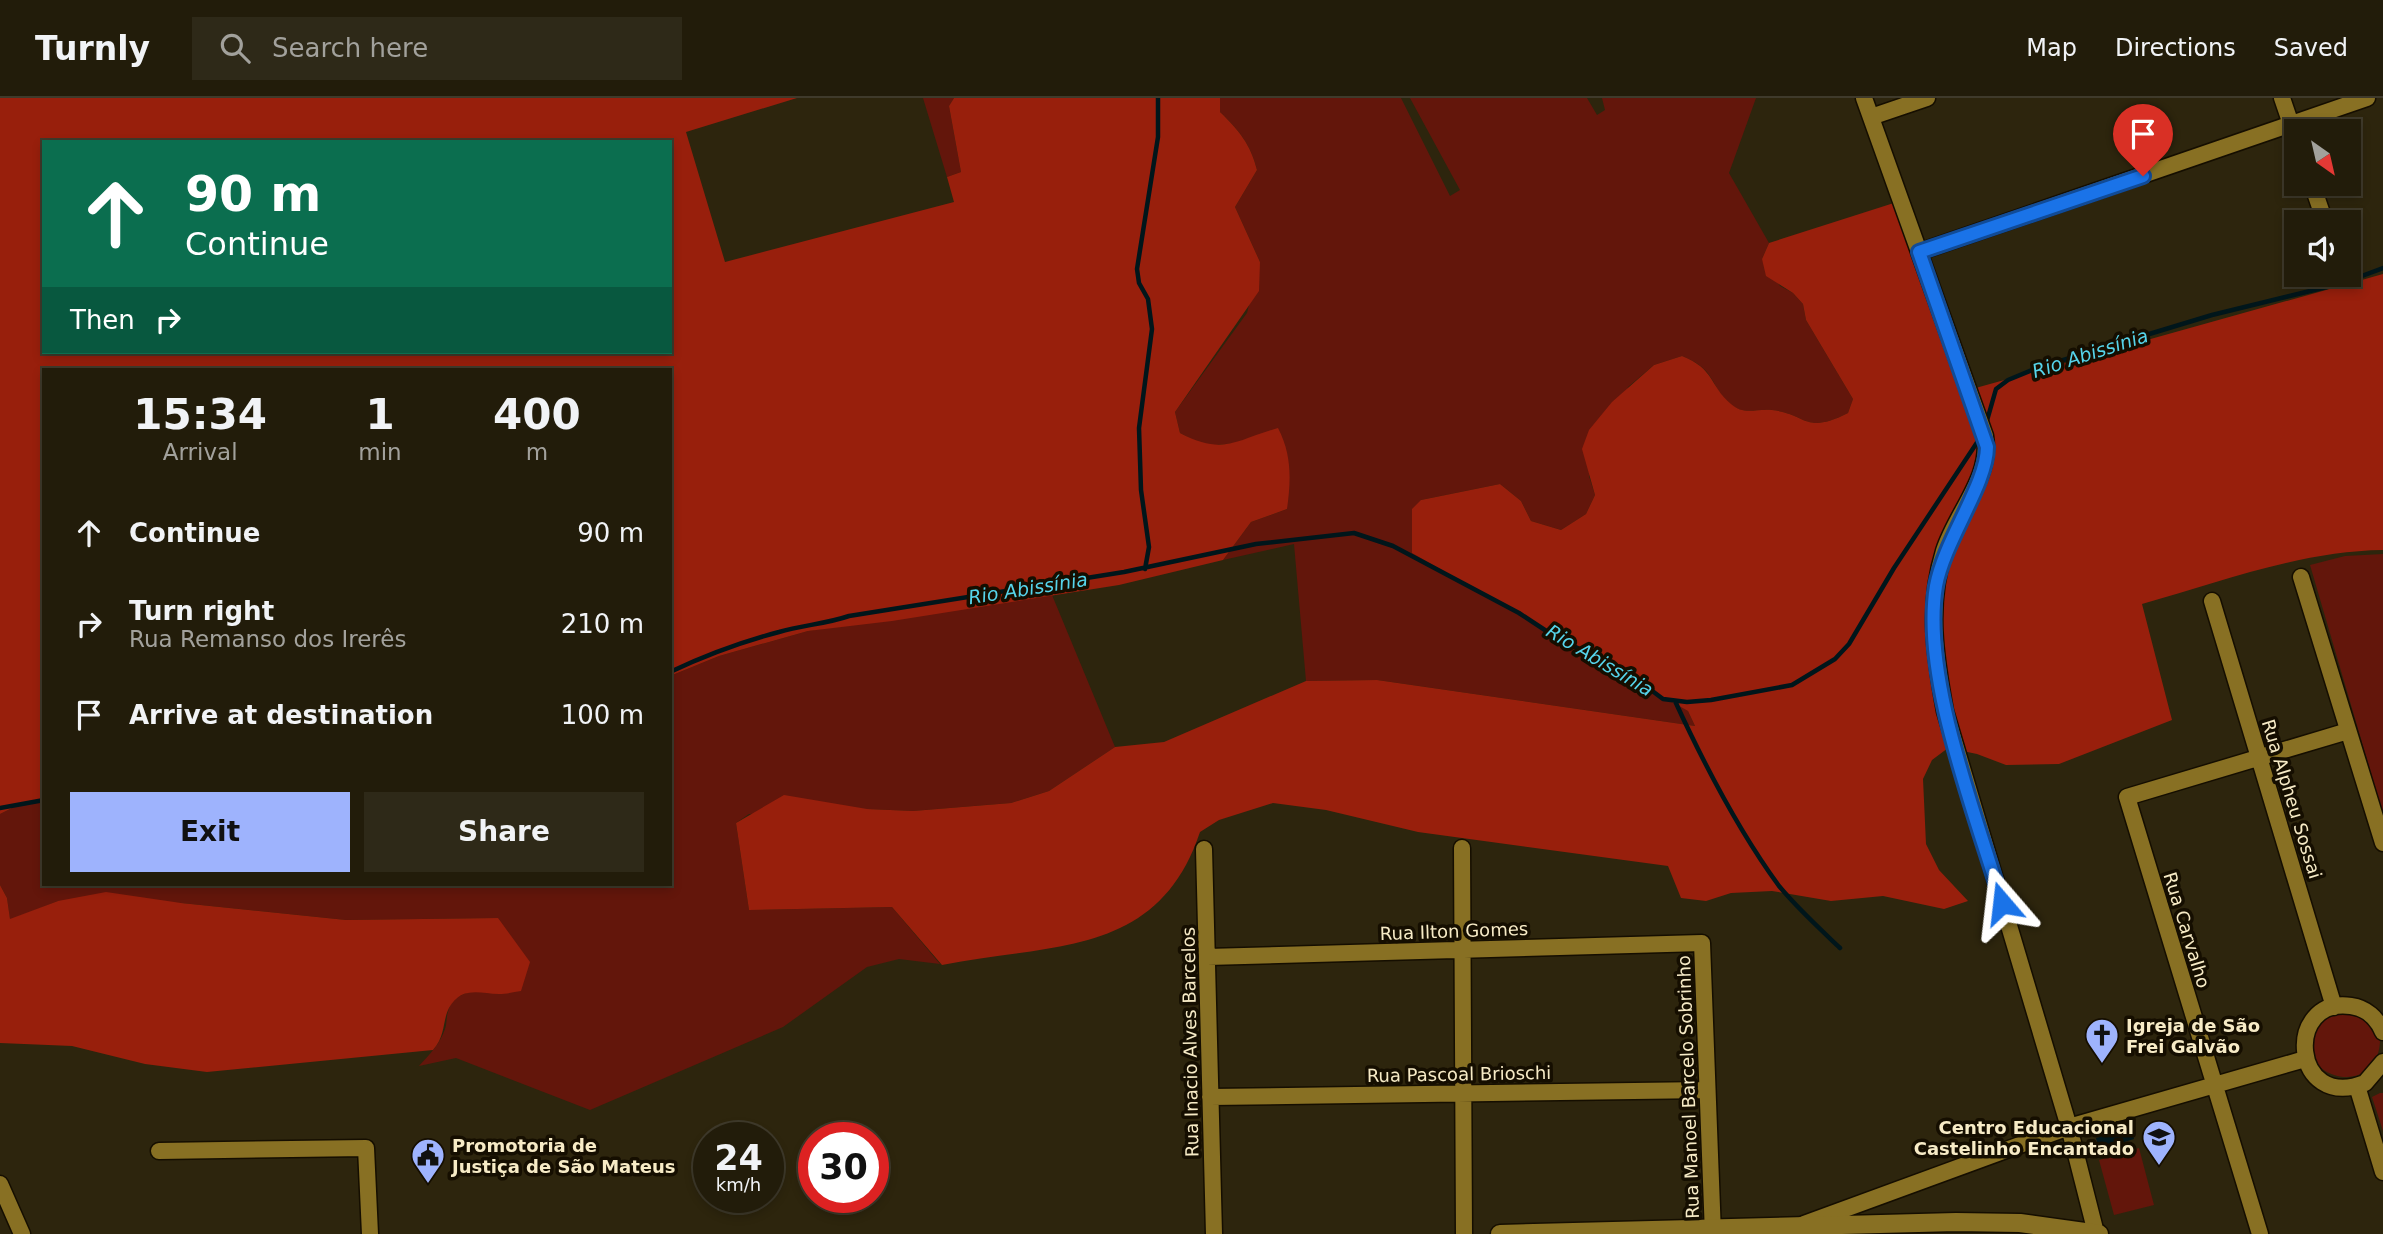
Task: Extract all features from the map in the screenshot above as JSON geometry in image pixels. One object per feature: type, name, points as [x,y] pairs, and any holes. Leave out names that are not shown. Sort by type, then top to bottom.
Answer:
[{"type":"street","points":[[1500,1234],[1713,1231],[1799,1226],[1957,1228],[2020,1223],[2098,1234],[2069,1127],[1945,711],[1932,622],[1936,586],[1945,549],[1985,464],[1985,436],[1864,98]]},
{"type":"street","points":[[1871,117],[1927,98]]},
{"type":"street","points":[[2282,98],[2289,119]]},
{"type":"street","points":[[2322,119],[2367,98]]},
{"type":"street","points":[[1919,252],[2284,135]]},
{"type":"street","points":[[2301,577],[2383,843]]},
{"type":"street","name":"Rua Alpheu Sossai","points":[[2212,601],[2334,1007]]},
{"type":"street","points":[[2260,756],[2348,731]]},
{"type":"street","name":"Rua Carvalho","points":[[2260,756],[2127,797],[2260,1234]]},
{"type":"street","points":[[1462,848],[1461,1094],[1464,1234]]},
{"type":"street","name":"Rua Inacio Alves Barcelos","points":[[1204,849],[1214,1234]]},
{"type":"street","name":"Rua Ilton Gomes","points":[[1207,957],[1702,943]]},
{"type":"street","name":"Rua Manoel Barcelo Sobrinho","points":[[1702,943],[1713,1231]]},
{"type":"street","points":[[2381,1070],[2357,1086],[2346,1088],[2325,1084],[2309,1069],[2305,1059],[2306,1032],[2317,1016],[2334,1007],[2361,1009],[2375,1019],[2383,1031]]},
{"type":"street","points":[[1799,1226],[2069,1127],[2305,1059]]},
{"type":"street","points":[[2357,1086],[2383,1172]]},
{"type":"street","name":"Rua Pascoal Brioschi","points":[[1210,1097],[1707,1090]]},
{"type":"street","points":[[159,1151],[366,1148],[370,1234]]},
{"type":"street","points":[[0,1184],[22,1234]]},
{"type":"shaded area","points":[[0,98],[797,98],[686,132],[725,262],[954,202],[947,177],[961,172],[949,106],[954,98],[1220,98],[1220,112],[1248,145],[1257,170],[1235,207],[1260,262],[1259,291],[1175,412],[1180,433],[1208,444],[1229,444],[1278,428],[1286,448],[1289,468],[1287,509],[1251,522],[1223,560],[1119,585],[892,621],[808,631],[719,656],[672,675],[672,368],[42,368],[42,801],[18,805],[0,814]]},
{"type":"shaded area","points":[[923,98],[954,98],[949,106],[961,172],[947,177]]},
{"type":"shaded area","points":[[1220,98],[1401,98],[1450,196],[1460,190],[1410,98],[1587,98],[1597,115],[1605,110],[1602,98],[1756,98],[1729,173],[1769,243],[1762,259],[1780,286],[1793,293],[1803,304],[1806,320],[1853,399],[1848,413],[1814,423],[1784,412],[1740,410],[1723,397],[1707,372],[1682,356],[1654,365],[1628,387],[1589,476],[1595,495],[1586,514],[1561,530],[1531,521],[1521,501],[1500,484],[1421,500],[1688,711],[1695,726],[1377,680],[1306,681],[1294,544],[1223,560],[1251,522],[1287,509],[1277,429],[1236,443],[1205,446],[1180,433],[1175,412],[1247,313],[1260,262],[1235,207],[1257,170],[1243,138],[1220,112]]},
{"type":"shaded area","points":[[1897,202],[1972,389],[2337,287],[2361,287],[2361,280],[2383,274],[2383,550],[2291,562],[2142,604],[2172,720],[2059,764],[2006,765],[1977,754],[1948,748],[1932,760],[1923,779],[1926,844],[1939,870],[1968,901],[1944,909],[1883,896],[1831,901],[1772,891],[1731,893],[1706,901],[1681,898],[1668,866],[1418,832],[1326,810],[1273,803],[1219,820],[1200,832],[1181,873],[1157,903],[1129,924],[1096,938],[1060,946],[942,965],[892,907],[749,910],[736,823],[784,795],[867,809],[913,811],[1011,803],[1049,791],[1115,747],[1164,742],[1306,681],[1377,680],[1695,726],[1688,711],[1412,553],[1412,509],[1421,500],[1500,484],[1521,501],[1531,521],[1561,530],[1586,514],[1595,495],[1582,449],[1589,430],[1612,402],[1654,365],[1682,356],[1700,366],[1724,397],[1741,410],[1784,412],[1814,423],[1848,413],[1853,399],[1806,320],[1803,304],[1793,293],[1766,276],[1762,259],[1769,243]]},
{"type":"shaded area","points":[[2383,554],[2383,814],[2310,565],[2345,556]]},
{"type":"shaded area","points":[[1052,595],[1115,747],[1049,791],[1011,803],[913,811],[867,809],[749,814],[736,823],[749,910],[892,907],[940,964],[899,959],[867,967],[783,1027],[590,1110],[456,1058],[419,1066],[440,1040],[451,1004],[456,998],[469,992],[500,994],[498,918],[346,920],[181,903],[58,901],[10,920],[7,898],[0,885],[0,814],[18,805],[42,801],[42,886],[672,886],[672,675],[719,656],[808,631]]},
{"type":"shaded area","points":[[0,885],[7,898],[10,919],[58,901],[106,892],[181,903],[346,920],[498,918],[530,962],[521,991],[499,994],[471,992],[459,996],[449,1008],[440,1039],[433,1050],[207,1072],[145,1064],[72,1046],[0,1043]]},
{"type":"shaded area","points":[[2358,1011],[2380,1035],[2377,1056],[2368,1069],[2355,1076],[2327,1072],[2316,1063],[2311,1050],[2314,1032],[2325,1016]]},
{"type":"shaded area","points":[[2383,1093],[2383,1131],[2372,1097]]},
{"type":"shaded area","points":[[2139,1148],[2154,1205],[2114,1215],[2099,1160]]},
{"type":"water","points":[[2131,1127],[2134,1139],[2099,1150],[2096,1138]]},
{"type":"waterway","points":[[1145,569],[1149,547],[1141,490],[1139,428],[1152,329],[1148,299],[1139,283],[1137,269],[1158,137],[1158,98]]},
{"type":"waterway","name":"Rio Abissínia","points":[[1986,424],[1996,389],[2008,380],[2037,368],[2212,315],[2343,283],[2383,268]]},
{"type":"waterway","name":"Rio Abissínia","points":[[672,671],[751,640],[849,616],[1124,572],[1256,544],[1354,533],[1393,546],[1519,613],[1557,638],[1627,672],[1663,699],[1687,702],[1711,700],[1792,685],[1835,659],[1849,644],[1894,568],[1980,438]]},
{"type":"waterway","points":[[1675,701],[1722,796],[1764,865],[1793,902],[1840,948]]},
{"type":"waterway","name":"Rio Abissínia","points":[[0,808],[42,800]]},
{"type":"place","name":"Igreja de São Frei Galvão","points":[[2102,1065]]},
{"type":"place","name":"Centro Educacional Castelinho Encantado","points":[[2159,1167]]},
{"type":"place","name":"Promotoria de Justiça de São Mateus","points":[[428,1185]]},
{"type":"route","points":[[2002,903],[1945,711],[1932,622],[1936,586],[1945,549],[1985,464],[1987,447],[1919,252],[2143,176]]}]
